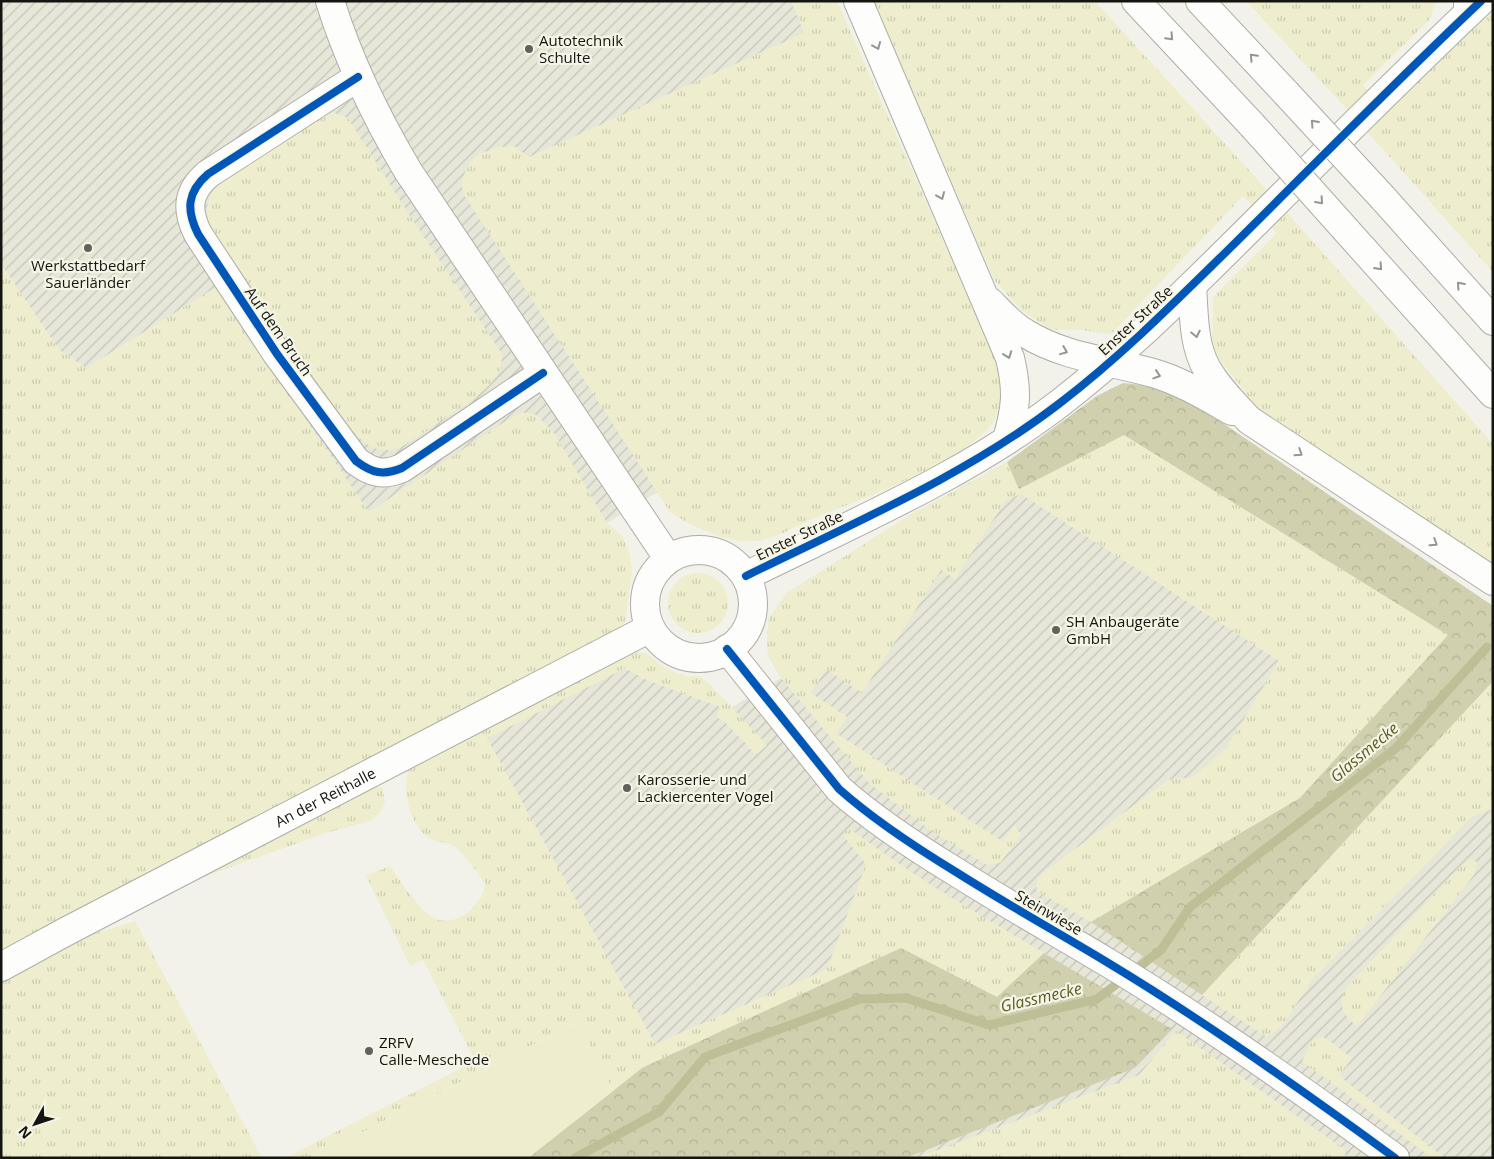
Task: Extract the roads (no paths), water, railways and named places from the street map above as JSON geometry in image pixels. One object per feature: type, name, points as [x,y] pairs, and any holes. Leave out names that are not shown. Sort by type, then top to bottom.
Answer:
[{"type":"main road","points":[[330,1],[358,78],[376,117],[408,171],[668,558]]},
{"type":"main road","points":[[858,1],[1010,358],[1015,378],[1015,409],[1007,440]]},
{"type":"main road","points":[[1136,1],[1252,126],[1493,394]]},
{"type":"main road","points":[[1200,1],[1493,321]]},
{"type":"main road","name":"Enster Straße","points":[[746,576],[910,495],[1007,440],[1059,404],[1110,363],[1192,286],[1472,5]]},
{"type":"main road","name":"Auf dem Bruch","points":[[358,78],[201,180],[190,201],[190,212],[198,234],[277,354],[356,461],[366,469],[383,473],[402,468],[543,373]]},
{"type":"main road","points":[[1192,286],[1194,325],[1206,368],[1218,386],[1249,420]]},
{"type":"main road","points":[[982,294],[1009,322],[1025,334],[1074,354],[1154,373],[1186,385],[1249,420],[1493,581]]},
{"type":"main road","points":[[700,549],[717,552],[734,562],[746,576],[752,594],[752,613],[746,631],[734,646],[718,655],[699,658],[680,655],[665,647],[650,628],[646,619],[644,602],[648,585],[656,570],[668,558],[684,551],[700,549]]},
{"type":"main road","name":"An der Reithalle","points":[[1,967],[75,926],[650,628]]},
{"type":"main road","name":"Steinwiese","points":[[727,649],[839,789],[855,803],[925,853],[1000,900],[1106,962],[1268,1066],[1395,1158]]},
{"type":"waterway","name":"Glassmecke","points":[[575,1158],[659,1112],[705,1057],[860,999],[906,998],[989,1025],[1097,999],[1161,950],[1190,907],[1395,749],[1487,647]]},
{"type":"place","name":"Autotechnik Schulte","points":[[529,49]]},
{"type":"place","name":"Werkstattbedarf Sauerländer","points":[[88,248]]},
{"type":"place","name":"SH Anbaugeräte GmbH","points":[[1056,630]]},
{"type":"place","name":"Karosserie- und Lackiercenter Vogel","points":[[627,788]]},
{"type":"place","name":"ZRFV Calle-Meschede","points":[[369,1051]]}]
